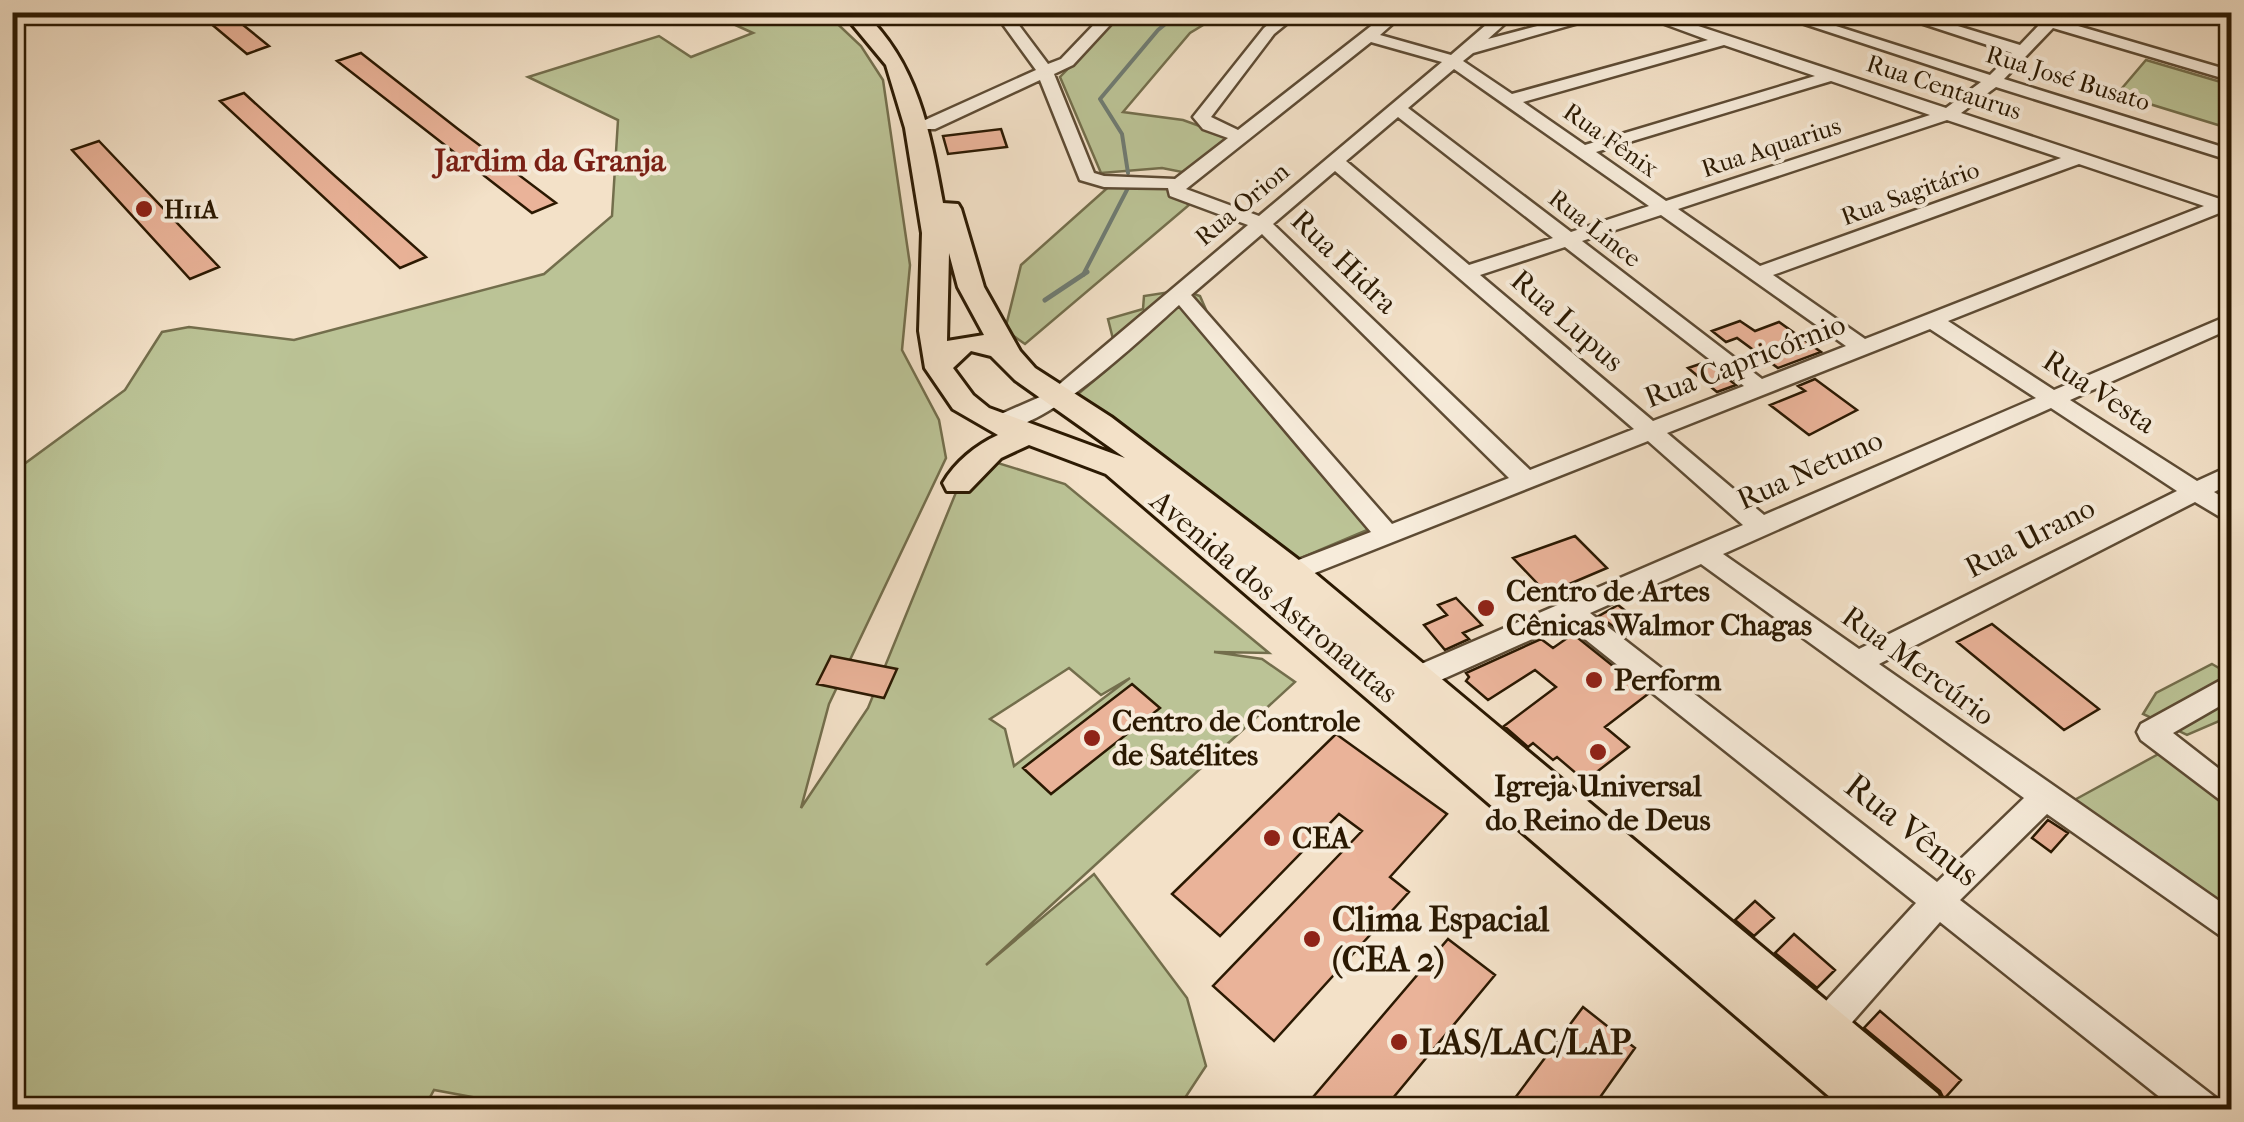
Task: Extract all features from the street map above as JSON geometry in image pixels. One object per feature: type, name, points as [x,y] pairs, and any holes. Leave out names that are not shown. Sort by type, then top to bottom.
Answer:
[{"type":"main road","points":[[852,12],[876,35],[897,67],[906,97],[936,251],[930,338],[947,385],[961,401],[981,408],[1004,408],[1022,397],[1017,365],[990,343],[972,342],[950,351],[941,366]]},
{"type":"main road","name":"Avenida dos Astronautas","points":[[872,12],[892,31],[914,64],[971,288],[1017,365],[1057,398],[1101,424],[1292,573],[1827,1025],[1922,1110]]},
{"type":"main road","name":"Avenida dos Astronautas","points":[[961,401],[1015,428],[1085,450],[1117,467],[1791,1030],[1879,1110]]},
{"type":"main road","points":[[958,483],[1015,428]]},
{"type":"street","points":[[1001,12],[1045,71]]},
{"type":"street","points":[[929,125],[1067,62],[1115,12]]},
{"type":"street","points":[[1237,135],[1209,125],[1202,117],[1269,31],[1294,12]]},
{"type":"street","points":[[1178,185],[1237,135],[1399,12]]},
{"type":"street","name":"Rua Orion","points":[[1015,428],[1057,398],[1457,56],[1490,37],[1511,12]]},
{"type":"street","points":[[1490,37],[1610,12]]},
{"type":"street","name":"Rua Centaurus","points":[[1640,12],[2226,208]]},
{"type":"street","points":[[1894,12],[2023,51]]},
{"type":"street","points":[[2014,12],[2056,18],[2232,76]]},
{"type":"street","name":"Rua José Busato","points":[[1776,13],[2232,156]]},
{"type":"street","name":"Rua Aquarius","points":[[1465,273],[1949,114],[1993,81],[2056,18]]},
{"type":"street","name":"Rua Fênix","points":[[1367,36],[1457,56],[1510,100],[1862,348]]},
{"type":"street","points":[[1510,100],[1725,40]]},
{"type":"street","name":"Rua Hidra","points":[[1045,71],[1086,176],[1099,182],[1160,178],[1178,185],[1176,192],[1262,224],[1526,480]]},
{"type":"street","points":[[1582,150],[1831,76]]},
{"type":"street","name":"Rua Lince","points":[[1398,108],[1760,388]]},
{"type":"street","name":"Rua Sagitário","points":[[1757,274],[2079,158]]},
{"type":"street","name":"Rua Lupus","points":[[1335,161],[1762,527]]},
{"type":"street","name":"Rua Capricórnio","points":[[1292,573],[2226,208]]},
{"type":"street","points":[[1178,292],[1388,535]]},
{"type":"street","name":"Rua Vesta","points":[[1933,320],[2232,515]]},
{"type":"street","name":"Rua Netuno","points":[[1415,679],[2232,320]]},
{"type":"street","name":"Rua Urano","points":[[1858,662],[2232,472]]},
{"type":"street","name":"Rua Mercúrio","points":[[1703,553],[2232,929]]},
{"type":"street","name":"Rua Vênus","points":[[1571,613],[2204,1110]]},
{"type":"street","points":[[2232,685],[2152,732],[2232,796]]},
{"type":"street","points":[[1827,1025],[1938,901],[2044,798]]},
{"type":"green space","points":[[709,13],[826,13],[861,46],[883,80],[910,265],[902,350],[939,420],[946,458],[829,704],[801,808],[868,708],[959,485],[998,463],[1065,484],[1269,653],[1214,652],[1262,659],[1295,682],[986,965],[1094,874],[1187,998],[1206,1066],[1177,1110],[542,1110],[434,1090],[423,1110],[13,1109],[12,473],[125,390],[162,332],[189,327],[294,340],[544,274],[612,216],[618,120],[528,77],[659,36],[691,57],[753,33]],"holes":[[[1069,668],[1101,695],[1130,678],[1014,766],[1005,729],[990,719]]]},
{"type":"green space","points":[[1122,13],[1223,13],[1190,33],[1123,112],[1183,120],[1230,137],[1187,173],[1162,168],[1101,173],[1060,77]]},
{"type":"green space","points":[[2146,60],[2231,85],[2231,129],[2117,94]]},
{"type":"green space","points":[[1114,182],[1164,182],[1189,205],[1025,344],[1005,330],[1021,265]]},
{"type":"green space","points":[[1183,290],[1200,296],[1210,319],[1197,327],[1372,528],[1294,561],[1072,399],[1109,368],[1113,339],[1108,319],[1143,309],[1144,296]]},
{"type":"green space","points":[[2212,664],[2231,675],[2231,716],[2187,735],[2143,714],[2156,693]]},
{"type":"green space","points":[[2164,751],[2231,804],[2231,917],[2067,804]]},
{"type":"building","points":[[197,12],[227,12],[269,46],[247,54]]},
{"type":"building","points":[[361,53],[556,203],[532,213],[337,61]]},
{"type":"building","points":[[244,93],[426,257],[400,268],[220,101]]},
{"type":"building","points":[[1001,129],[1007,147],[948,154],[943,136]]},
{"type":"building","name":"H11A","points":[[99,141],[219,267],[190,279],[72,150]]},
{"type":"building","points":[[1740,321],[1755,331],[1779,322],[1821,352],[1778,368],[1737,338],[1726,342],[1712,331]]},
{"type":"building","points":[[1706,362],[1736,385],[1717,392],[1688,368]]},
{"type":"building","points":[[1815,379],[1857,410],[1809,435],[1770,405],[1805,391],[1798,386]]},
{"type":"building","points":[[1575,536],[1607,568],[1567,585],[1575,593],[1555,602],[1513,558]]},
{"type":"building","points":[[1456,598],[1482,625],[1463,633],[1469,639],[1445,650],[1424,625],[1447,615],[1438,605]]},
{"type":"building","points":[[1618,605],[1642,624],[1626,636],[1599,616]]},
{"type":"building","points":[[1992,624],[2099,709],[2064,730],[1957,642]]},
{"type":"building","points":[[1573,634],[1648,694],[1605,727],[1629,747],[1585,781],[1557,757],[1553,760],[1533,743],[1528,747],[1504,726],[1556,687],[1535,670],[1488,700],[1466,681],[1466,673],[1541,639],[1553,648]]},
{"type":"building","points":[[831,656],[897,669],[884,698],[817,684]]},
{"type":"building","name":"Centro de Controle de Satélites","points":[[1132,684],[1160,708],[1051,794],[1023,768]]},
{"type":"building","points":[[1336,734],[1447,814],[1390,877],[1409,892],[1274,1041],[1213,986],[1362,831],[1339,814],[1220,936],[1172,894]]},
{"type":"building","points":[[2048,820],[2068,833],[2051,852],[2032,838]]},
{"type":"building","points":[[1755,901],[1774,918],[1754,936],[1735,920]]},
{"type":"building","points":[[1794,934],[1835,970],[1817,988],[1775,953]]},
{"type":"building","name":"LAS/LAC/LAP","points":[[1448,939],[1495,975],[1383,1110],[1302,1110]]},
{"type":"building","points":[[1583,1007],[1635,1048],[1591,1110],[1506,1110]]},
{"type":"building","points":[[1880,1011],[1961,1080],[1944,1099],[1940,1091],[1864,1028]]},
{"type":"waterway","points":[[1128,173],[1122,134],[1100,99],[1158,30],[1180,12]]},
{"type":"waterway","points":[[1083,274],[1130,184]]},
{"type":"waterway","points":[[1083,274],[1087,272]]},
{"type":"waterway","points":[[1045,300],[1083,274]]},
{"type":"place","name":"H11A","points":[[144,209]]},
{"type":"place","name":"Centro de Artes Cênicas Walmor Chagas","points":[[1486,608]]},
{"type":"place","name":"Perform","points":[[1594,680]]},
{"type":"place","name":"Centro de Controle de Satélites","points":[[1092,738]]},
{"type":"place","name":"Igreja Universal do Reino de Deus","points":[[1598,752]]},
{"type":"place","name":"CEA","points":[[1272,838]]},
{"type":"place","name":"Clima Espacial (CEA 2)","points":[[1312,939]]},
{"type":"place","name":"LAS/LAC/LAP","points":[[1399,1042]]},
{"type":"district","name":"Jardim da Granja","points":[[550,160]]}]
